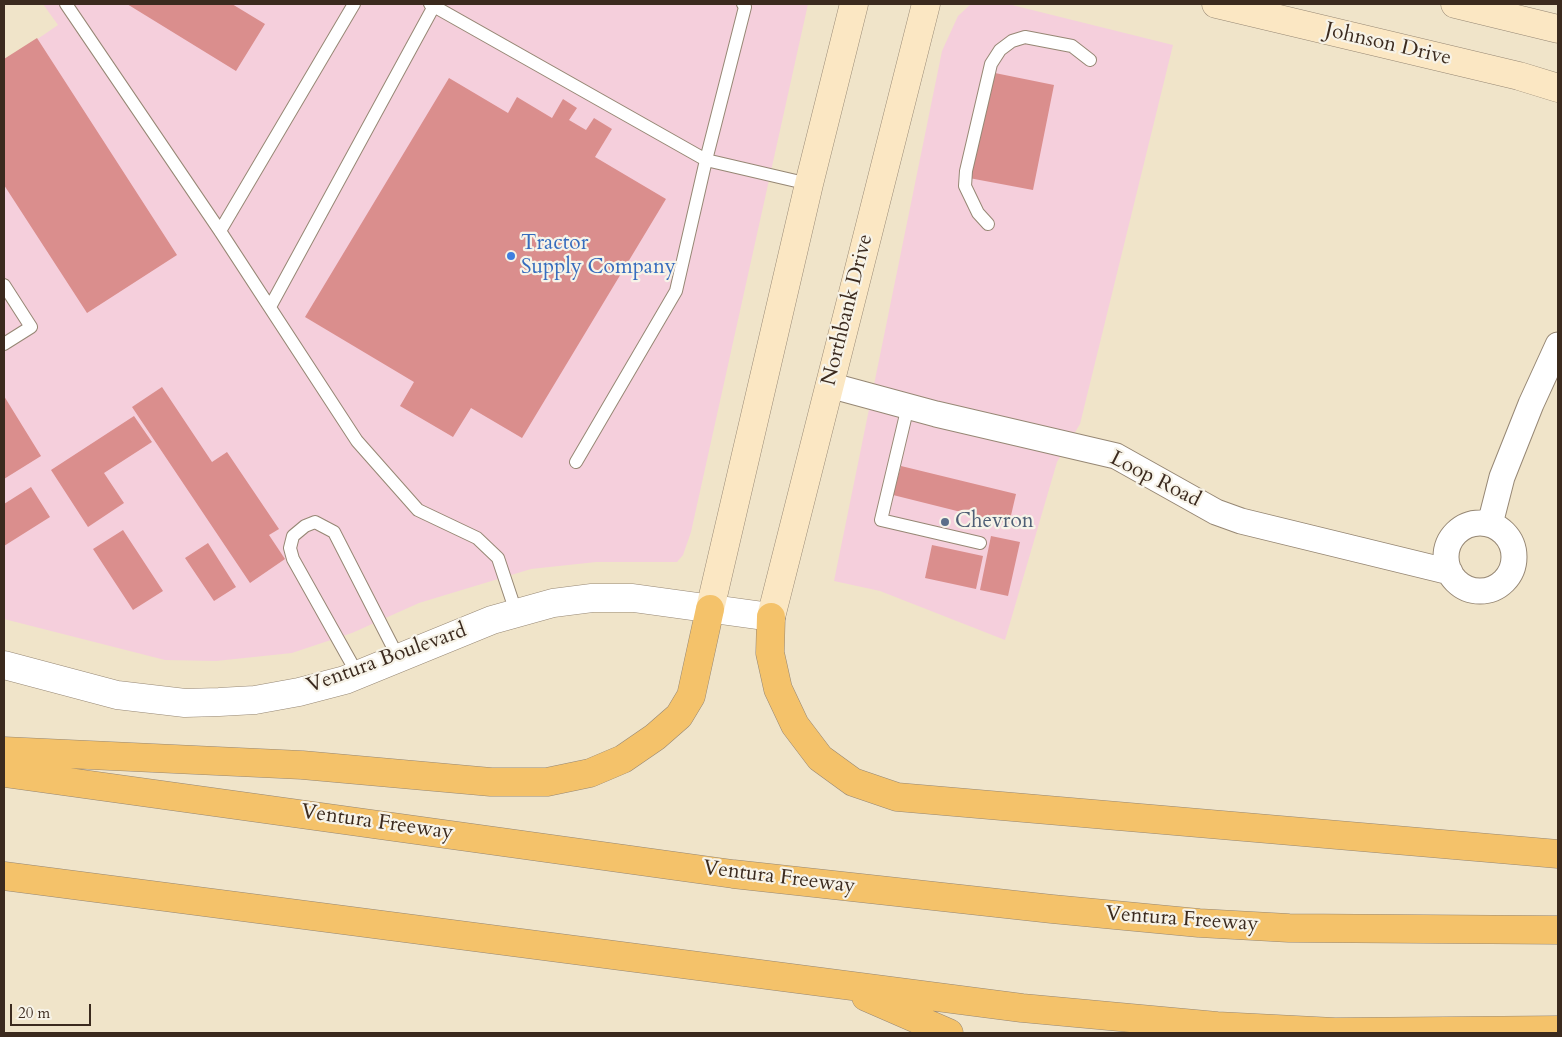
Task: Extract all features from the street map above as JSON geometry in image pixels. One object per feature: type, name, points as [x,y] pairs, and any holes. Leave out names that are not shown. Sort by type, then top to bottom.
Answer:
[{"type":"highway","points":[[4,751],[302,766],[491,782],[547,782],[590,773],[623,759],[655,738],[679,716],[690,696],[710,609]]},
{"type":"highway","points":[[771,616],[770,653],[778,689],[795,725],[820,758],[853,782],[897,796],[1558,854]]},
{"type":"highway","name":"Ventura Freeway","points":[[4,773],[733,874],[1062,910],[1199,923],[1289,928],[1558,930]]},
{"type":"highway","points":[[4,876],[1022,1008],[1217,1026],[1335,1032],[1558,1030]]},
{"type":"highway","points":[[838,984],[949,1033]]},
{"type":"main road","points":[[710,609],[809,184],[854,4]]},
{"type":"main road","name":"Northbank Drive","points":[[771,616],[926,4]]},
{"type":"main road","name":"Johnson Drive","points":[[1216,4],[1519,76],[1558,88]]},
{"type":"main road","points":[[1456,4],[1558,29]]},
{"type":"street","points":[[1450,572],[1446,562],[1446,550],[1458,531],[1468,525],[1490,524],[1502,477],[1531,404],[1558,344]]},
{"type":"street","name":"Loop Road","points":[[829,385],[1116,456],[1216,512],[1241,520],[1450,572],[1456,582],[1476,591],[1498,586],[1512,570],[1515,558],[1513,547],[1508,537],[1500,529],[1490,524]]},
{"type":"street","name":"Ventura Boulevard","points":[[4,665],[117,695],[185,703],[255,700],[299,692],[358,675],[516,612],[553,603],[592,598],[625,598],[771,616]]},
{"type":"lane","points":[[66,4],[220,231],[357,441],[418,510],[477,538],[498,558],[516,612]]},
{"type":"lane","points":[[220,231],[354,4]]},
{"type":"lane","points":[[576,462],[676,291],[706,160],[745,7],[743,4]]},
{"type":"lane","points":[[270,307],[432,5],[706,160],[809,184]]},
{"type":"lane","points":[[988,224],[978,213],[965,186],[966,171],[991,64],[1000,50],[1012,41],[1025,37],[1072,46],[1090,60]]},
{"type":"lane","points":[[4,285],[31,327],[4,344]]},
{"type":"lane","points":[[908,406],[881,520],[980,543]]},
{"type":"lane","points":[[358,675],[293,559],[290,548],[293,536],[315,522],[334,532],[399,658]]},
{"type":"shaded area","points":[[43,4],[808,4],[691,532],[683,555],[677,562],[596,562],[531,569],[419,603],[352,633],[292,653],[216,661],[165,660],[4,619],[4,62],[58,25]]},
{"type":"shaded area","points":[[971,4],[1008,4],[1173,45],[1080,424],[1057,462],[1005,640],[880,591],[834,581],[942,51],[958,16]]},
{"type":"building","points":[[127,4],[232,4],[265,24],[236,71]]},
{"type":"building","points":[[37,38],[177,255],[87,313],[4,185],[4,59]]},
{"type":"building","points":[[990,72],[1054,85],[1033,190],[969,178]]},
{"type":"building","points":[[449,78],[508,113],[517,97],[552,118],[563,99],[577,108],[569,120],[586,130],[594,118],[612,129],[595,157],[666,199],[522,438],[471,408],[453,437],[400,406],[414,382],[305,317]]},
{"type":"building","points":[[162,387],[212,462],[227,452],[279,529],[269,535],[285,559],[250,583],[132,407]]},
{"type":"building","points":[[4,396],[41,456],[4,479]]},
{"type":"building","points":[[134,416],[152,442],[104,473],[124,503],[88,527],[51,470]]},
{"type":"building","points":[[901,466],[1016,494],[1009,524],[893,495]]},
{"type":"building","points":[[31,487],[50,517],[4,546],[4,504]]},
{"type":"building","points":[[123,530],[163,591],[133,610],[93,549]]},
{"type":"building","points":[[991,536],[1020,542],[1008,596],[980,590]]},
{"type":"building","points":[[208,543],[236,587],[214,601],[185,558]]},
{"type":"building","points":[[932,545],[983,556],[976,589],[925,578]]},
{"type":"place","name":"Tractor Supply Company","points":[[511,256]]},
{"type":"place","name":"Chevron","points":[[945,522]]}]
